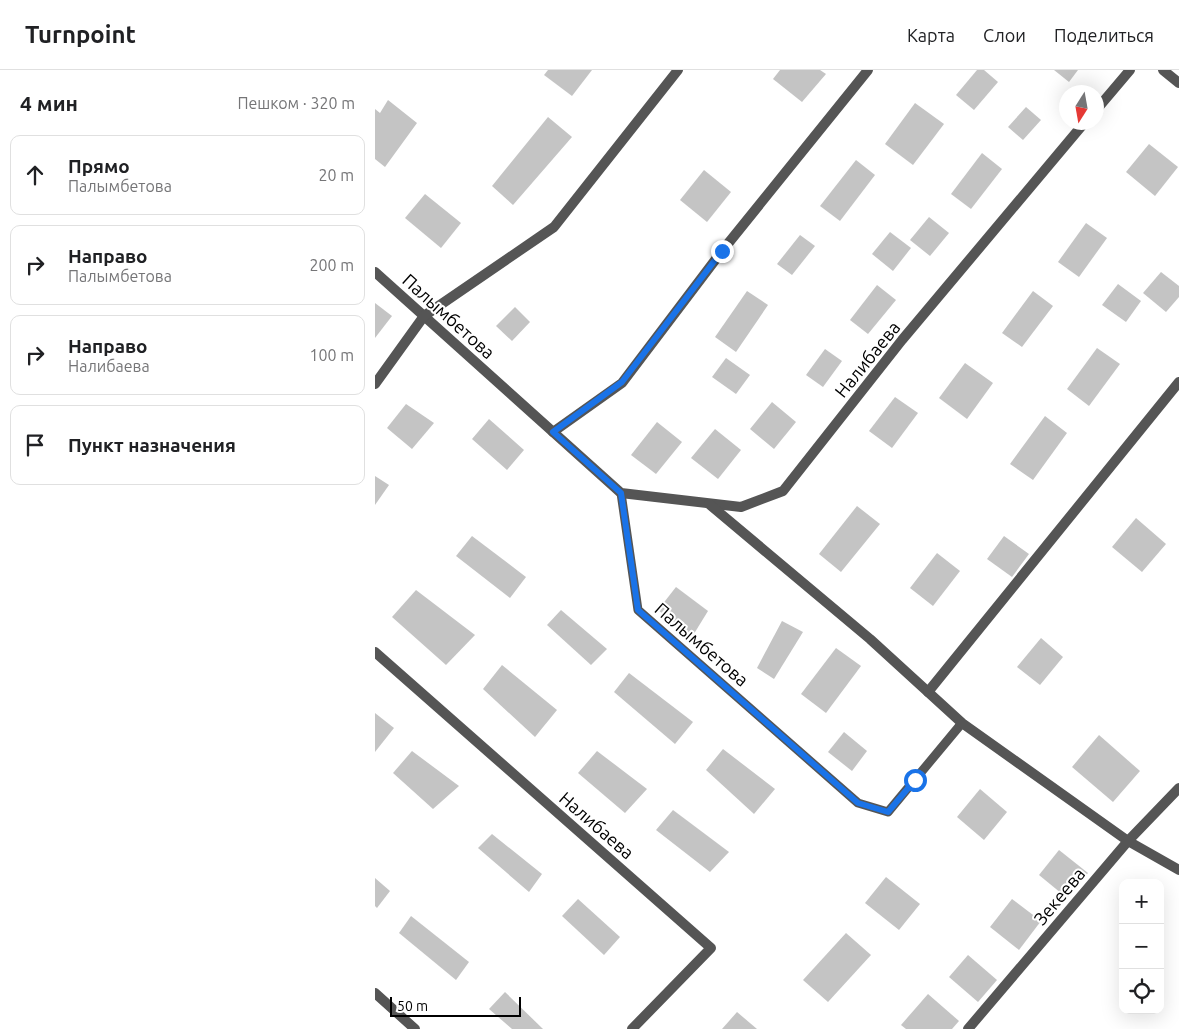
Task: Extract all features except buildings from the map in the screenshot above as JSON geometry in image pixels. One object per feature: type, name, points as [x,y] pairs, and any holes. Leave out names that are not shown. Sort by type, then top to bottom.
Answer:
[{"type":"street","points":[[375,384],[424,316],[554,227],[677,70]]},
{"type":"street","points":[[553,432],[622,382],[722,251],[868,70]]},
{"type":"street","points":[[1104,101],[1130,70]]},
{"type":"street","points":[[1163,70],[1179,83]]},
{"type":"street","name":"Налибаева","points":[[621,493],[741,508],[783,492],[902,340],[1078,130]]},
{"type":"street","name":"Палымбетова","points":[[375,272],[621,493]]},
{"type":"street","points":[[929,692],[1179,382]]},
{"type":"street","points":[[709,504],[870,639],[962,723],[1127,841],[1179,870]]},
{"type":"street","name":"Налибаева","points":[[375,652],[711,948],[632,1029]]},
{"type":"street","name":"Зекеева","points":[[968,1029],[1127,841],[1179,788]]},
{"type":"street","points":[[375,994],[415,1029]]},
{"type":"lane","name":"Палымбетова","points":[[621,493],[638,610],[858,803],[888,812],[962,723]]},
{"type":"route","points":[[722,251],[622,382],[553,432],[621,493],[638,610],[858,803],[888,812],[915,780]]}]
